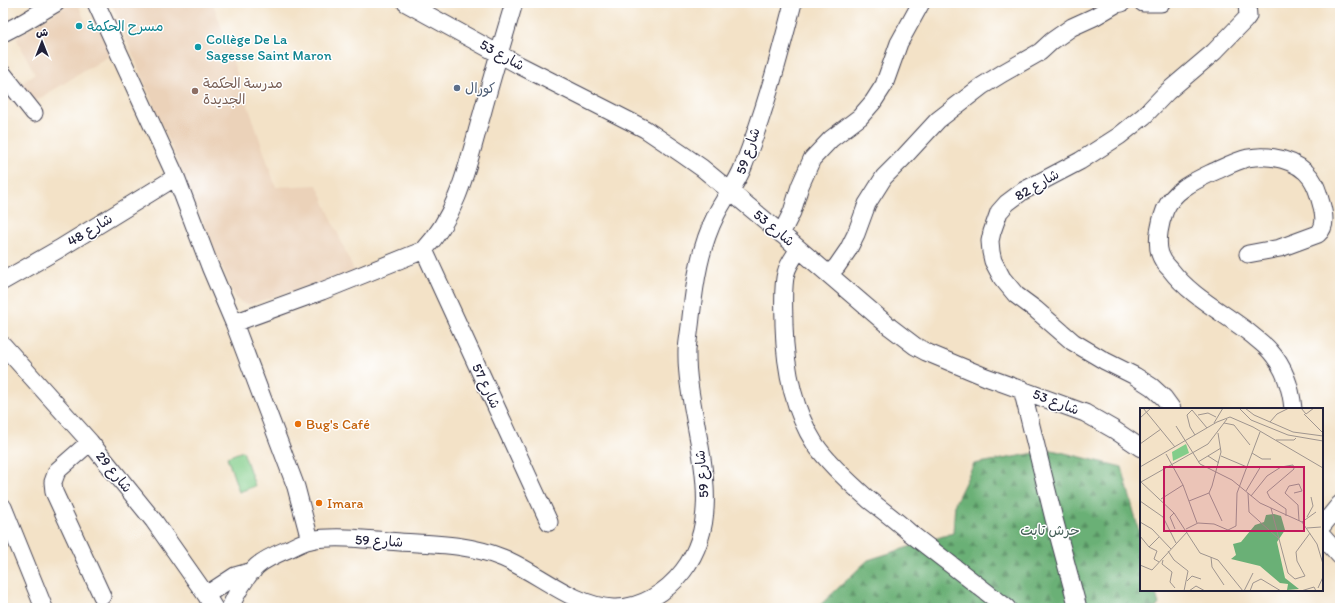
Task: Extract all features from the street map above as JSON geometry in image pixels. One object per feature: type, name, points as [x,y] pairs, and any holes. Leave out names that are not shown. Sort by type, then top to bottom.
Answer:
[{"type":"street","points":[[3,33],[56,3]]},
{"type":"street","points":[[96,3],[176,177],[211,269],[234,323],[296,487],[310,540]]},
{"type":"street","name":"شارع 53","points":[[406,3],[519,65],[644,129],[702,168],[890,327],[915,346],[986,377],[1086,413],[1114,429],[1140,447]]},
{"type":"street","points":[[234,323],[424,250],[434,240],[443,226],[461,187],[514,3]]},
{"type":"street","name":"شارع 59","points":[[230,608],[236,594],[253,570],[279,553],[310,540],[338,538],[452,545],[479,550],[518,565],[576,599],[611,608],[628,608],[646,602],[661,593],[683,571],[696,549],[702,530],[706,495],[702,460],[688,375],[687,349],[694,284],[701,253],[717,214],[738,180],[756,129],[778,62],[793,3]]},
{"type":"street","points":[[781,234],[792,212],[800,186],[812,159],[831,138],[860,117],[873,102],[884,85],[899,44],[921,3]]},
{"type":"street","points":[[828,274],[837,266],[848,250],[856,234],[867,204],[884,177],[938,120],[982,86],[1040,52],[1061,34],[1116,4],[1122,3]]},
{"type":"street","points":[[1143,3],[1161,3]]},
{"type":"street","name":"شارع 82","points":[[1171,408],[1164,398],[1152,387],[1073,342],[1035,309],[1016,295],[1002,278],[993,261],[990,241],[999,212],[1007,202],[1024,191],[1080,161],[1119,136],[1144,116],[1167,92],[1214,52],[1245,20],[1248,16],[1247,3]]},
{"type":"street","points":[[3,74],[34,113]]},
{"type":"street","points":[[1248,254],[1280,248],[1318,234],[1322,230],[1324,218],[1320,197],[1311,178],[1293,164],[1270,156],[1257,156],[1234,162],[1192,182],[1183,188],[1166,208],[1162,220],[1159,245],[1160,254],[1165,264],[1179,281],[1205,302],[1247,331],[1270,350],[1281,366],[1287,379],[1292,394],[1294,408]]},
{"type":"street","name":"شارع 48","points":[[3,281],[59,249],[176,177]]},
{"type":"street","points":[[799,249],[791,261],[786,273],[784,301],[785,353],[791,391],[808,432],[816,445],[833,465],[867,498],[1007,608]]},
{"type":"street","name":"شارع 57","points":[[424,250],[548,522]]},
{"type":"street","name":"شارع 29","points":[[3,345],[90,442],[154,521],[210,602]]},
{"type":"street","points":[[1022,389],[1054,519],[1078,608]]},
{"type":"street","points":[[90,442],[57,471],[53,482],[54,492],[102,596]]},
{"type":"street","points":[[1323,525],[1334,509],[1340,504]]},
{"type":"street","points":[[3,507],[44,608]]},
{"type":"street","points":[[1323,537],[1340,556]]},
{"type":"street","points":[[210,602],[235,576],[253,570]]},
{"type":"shaded area","points":[[70,3],[78,3],[86,24],[90,28],[99,25],[112,54],[32,103],[20,84],[35,74],[16,38]]},
{"type":"shaded area","name":"مدرسة الحكمة الجديدة","points":[[111,3],[213,3],[276,187],[317,185],[354,271],[251,304],[244,304],[235,298]]},
{"type":"green space","name":"حرش تابت","points":[[1052,450],[1122,467],[1140,535],[1140,591],[1155,591],[1159,604],[1156,608],[817,608],[868,560],[953,533],[955,503],[974,464]]},
{"type":"green space","points":[[243,451],[255,486],[239,492],[227,457]]},
{"type":"place","name":"مسرح الحكمة","points":[[79,26]]},
{"type":"place","name":"Collège De La Sagesse Saint Maron","points":[[198,47]]},
{"type":"place","name":"كورال","points":[[457,88]]},
{"type":"place","name":"مدرسة الحكمة الجديدة","points":[[195,91]]},
{"type":"place","name":"Bug's Café","points":[[298,424]]},
{"type":"place","name":"Imara","points":[[319,503]]}]
